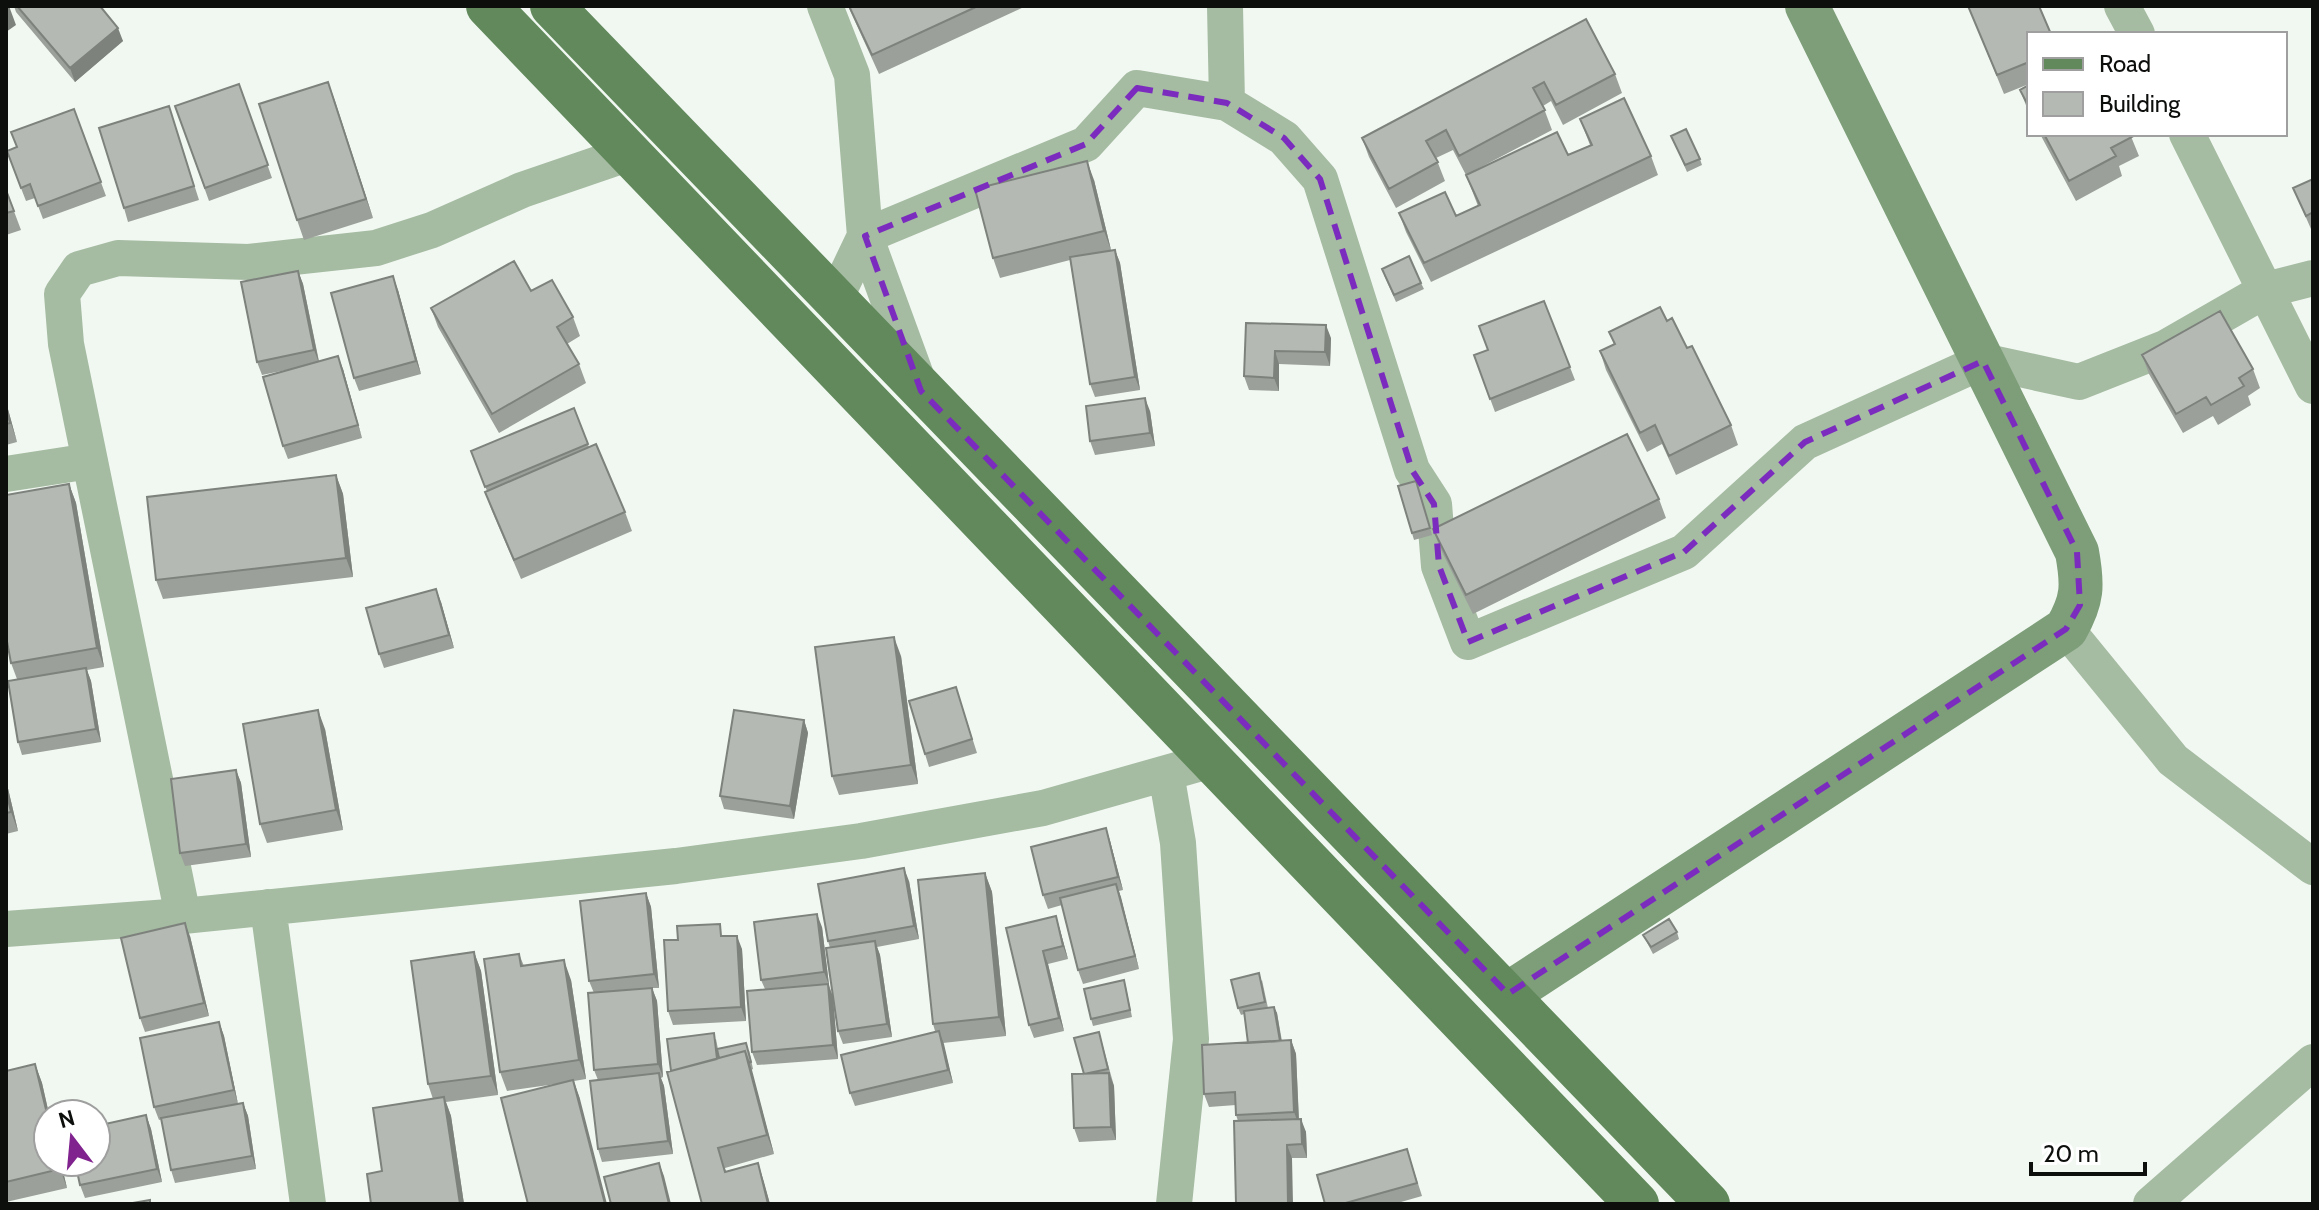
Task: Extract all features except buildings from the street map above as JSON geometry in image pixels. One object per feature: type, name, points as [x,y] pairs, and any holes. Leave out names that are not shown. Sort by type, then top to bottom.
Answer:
[{"type":"main road","points":[[488,6],[1637,1204]]},
{"type":"main road","points":[[552,6],[1708,1204]]},
{"type":"street","points":[[825,6],[852,75],[865,236],[921,391]]},
{"type":"street","points":[[1225,6],[1227,103]]},
{"type":"street","points":[[1508,994],[2066,629],[2080,605],[2082,576],[2077,552],[1807,6]]},
{"type":"street","points":[[2122,6],[2136,32]]},
{"type":"street","points":[[834,301],[865,236],[1086,144],[1137,88],[1227,103],[1284,138],[1320,179],[1412,470],[1434,504],[1439,566],[1468,642],[1684,552],[1805,442],[1983,361],[2079,382],[2165,348],[2266,290],[2313,278]]},
{"type":"street","points":[[2188,136],[2313,386]]},
{"type":"street","points":[[183,916],[66,344],[62,294],[79,269],[118,258],[249,262],[376,248],[432,230],[522,190],[630,153]]},
{"type":"street","points":[[6,474],[90,461]]},
{"type":"street","points":[[2066,629],[2173,760],[2313,867]]},
{"type":"street","points":[[6,929],[183,916],[676,866],[861,841],[1043,808],[1212,760]]},
{"type":"street","points":[[1166,773],[1178,843],[1191,1039],[1174,1204]]},
{"type":"street","points":[[268,907],[308,1204]]},
{"type":"street","points":[[2151,1204],[2313,1062]]},
{"type":"highlighted area","points":[[1137,88],[1227,103],[1284,138],[1320,179],[1412,470],[1434,504],[1439,566],[1468,642],[1684,552],[1805,442],[1983,361],[2077,552],[2080,605],[2066,629],[1508,994],[921,391],[865,236],[1086,144]]}]
